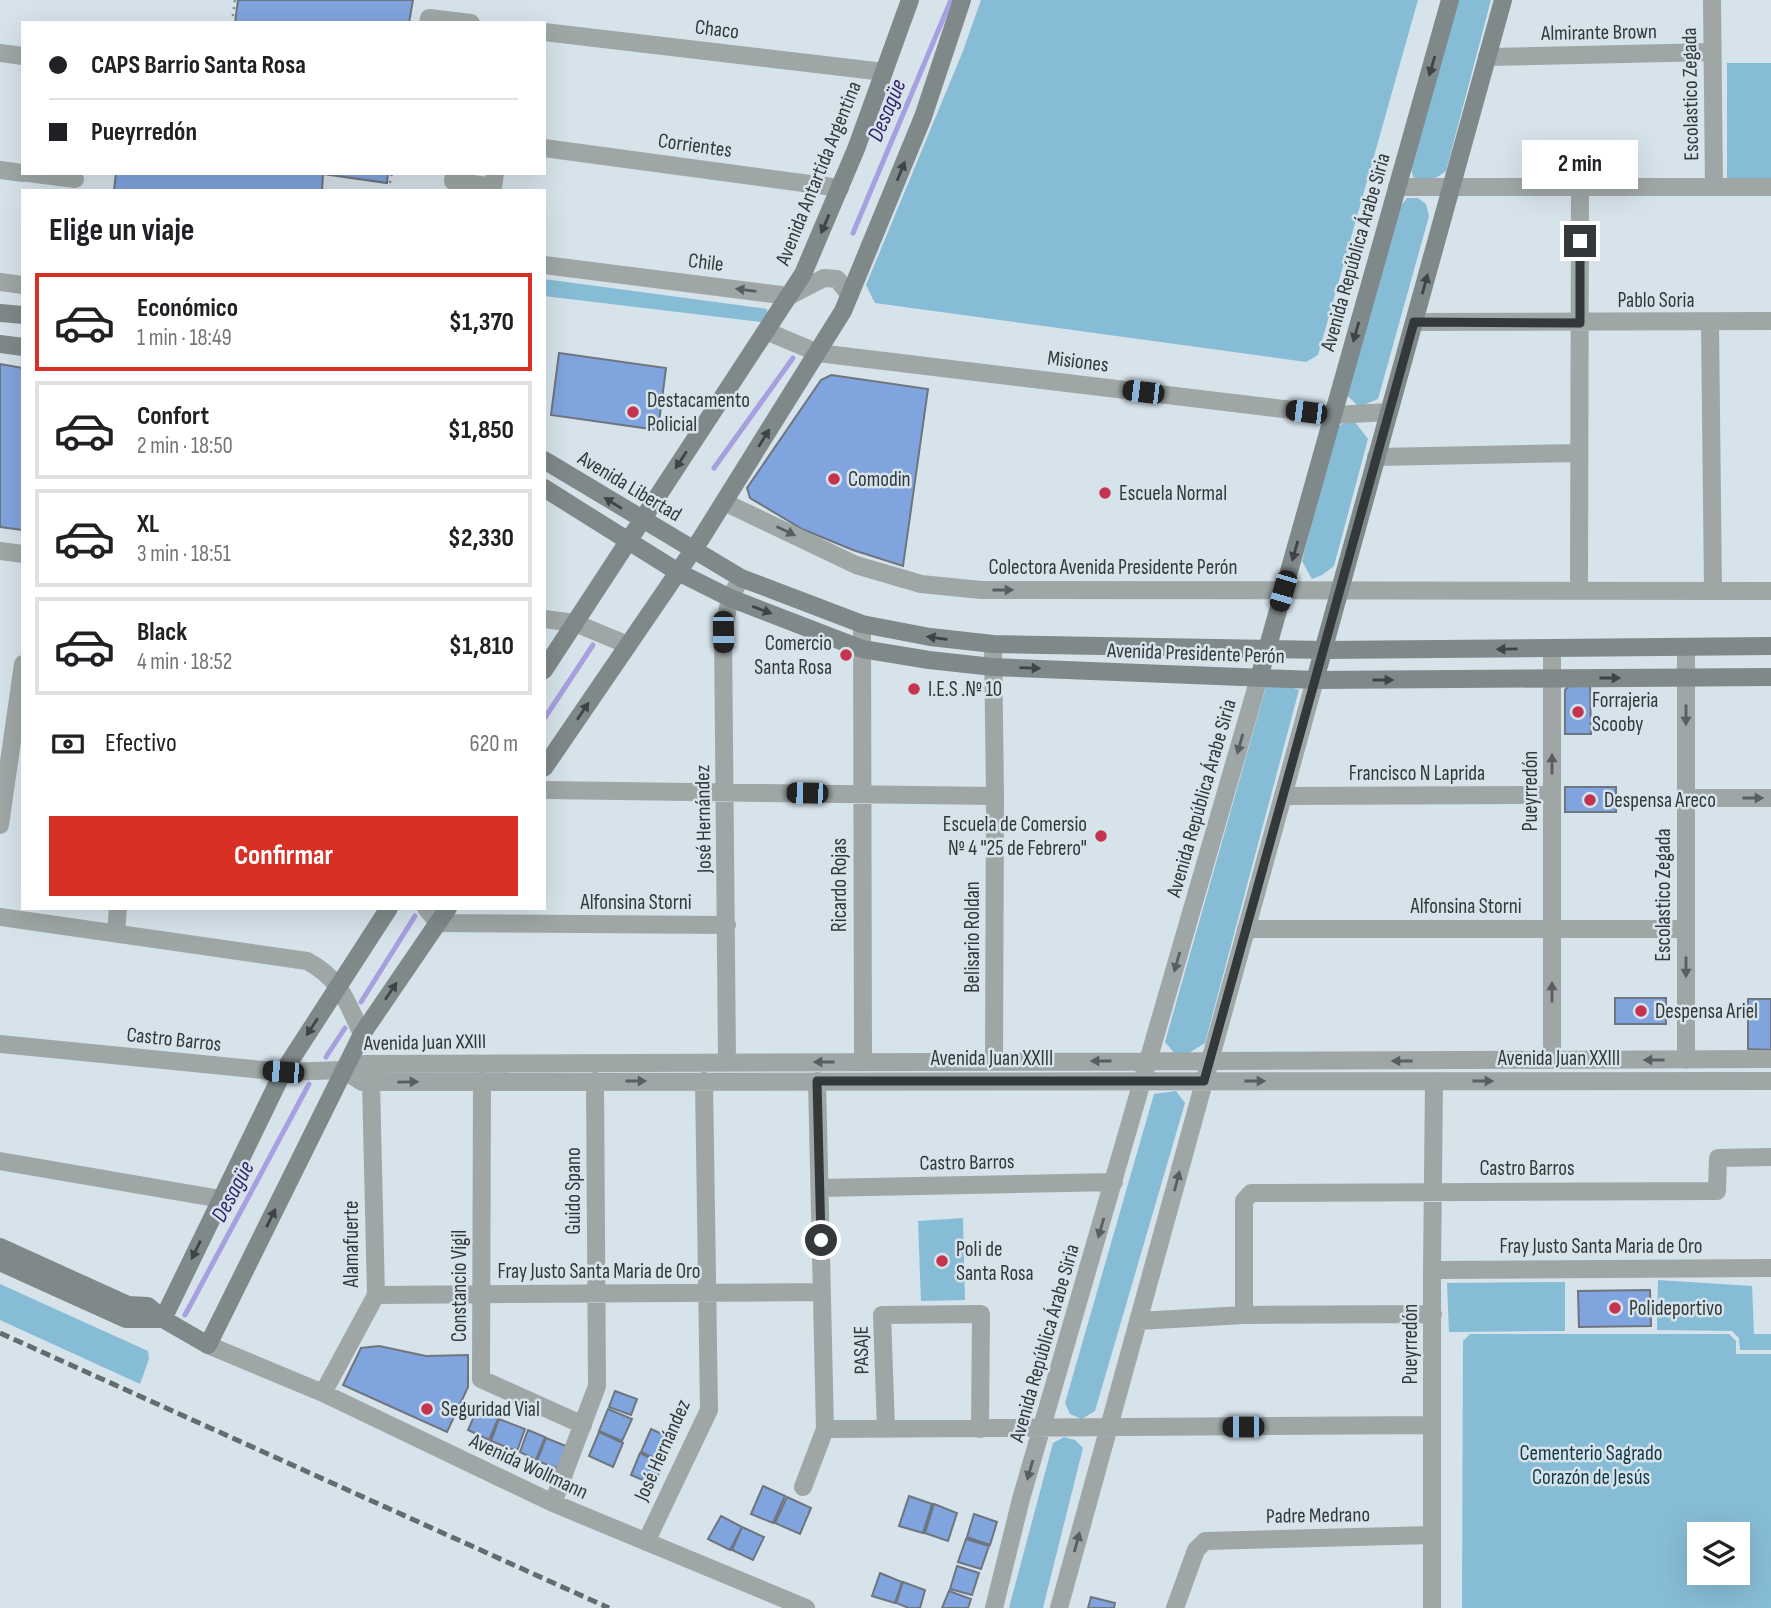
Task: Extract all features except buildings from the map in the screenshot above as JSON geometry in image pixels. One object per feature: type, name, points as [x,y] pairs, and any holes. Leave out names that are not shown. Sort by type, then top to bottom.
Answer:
[{"type":"street","name":"Avenida Antartida Argentina","points":[[546,667],[803,274],[840,188],[910,0]]},
{"type":"street","points":[[546,765],[693,551],[844,311],[923,117],[962,0]]},
{"type":"street","name":"Avenida República Árabe Siria","points":[[994,1608],[1021,1499],[1259,678],[1450,0]]},
{"type":"street","points":[[1059,1608],[1503,0]]},
{"type":"street","name":"Escolastico Zegada","points":[[1712,0],[1714,187]]},
{"type":"street","points":[[428,21],[429,18],[455,21]]},
{"type":"street","name":"Chaco","points":[[546,32],[884,72]]},
{"type":"street","name":"Almirante Brown","points":[[1488,57],[1712,52]]},
{"type":"street","points":[[0,53],[21,56]]},
{"type":"street","name":"Corrientes","points":[[546,148],[840,188]]},
{"type":"street","points":[[0,170],[21,173]]},
{"type":"street","points":[[39,175],[75,180]]},
{"type":"street","points":[[454,175],[453,181],[493,187],[495,175]]},
{"type":"street","points":[[1397,187],[1771,187]]},
{"type":"street","points":[[1579,591],[1580,187]]},
{"type":"street","name":"Chile","points":[[546,265],[789,296]]},
{"type":"street","points":[[789,296],[824,278],[837,279],[850,295]]},
{"type":"street","points":[[0,282],[21,285]]},
{"type":"street","points":[[0,313],[21,315]]},
{"type":"street","name":"Pablo Soria","points":[[1414,322],[1771,321]]},
{"type":"street","points":[[1710,323],[1713,591]]},
{"type":"street","name":"Misiones","points":[[766,331],[818,353],[1333,415],[1389,412]]},
{"type":"street","points":[[0,344],[21,347]]},
{"type":"street","points":[[1377,457],[1579,453]]},
{"type":"street","name":"Avenida Libertad","points":[[546,461],[693,551]]},
{"type":"street","points":[[546,489],[678,572]]},
{"type":"street","name":"Colectora Avenida Presidente Perón","points":[[724,502],[856,565],[921,584],[981,590],[1771,591]]},
{"type":"street","points":[[0,551],[21,554]]},
{"type":"street","name":"Avenida Presidente Perón","points":[[693,551],[741,578],[862,624],[930,637],[993,644],[1323,650],[1771,646]]},
{"type":"street","name":"Avenida Presidente Perón","points":[[678,572],[730,598],[862,649],[993,667],[1315,680],[1771,677]]},
{"type":"street","name":"José Hernández","points":[[727,1063],[723,632],[730,598],[741,578]]},
{"type":"street","points":[[546,619],[575,623],[628,645]]},
{"type":"street","name":"Ricardo Rojas","points":[[862,624],[863,1062]]},
{"type":"street","name":"Belisario Roldan","points":[[993,644],[994,1062]]},
{"type":"street","name":"Escolastico Zegada","points":[[1686,647],[1686,1060]]},
{"type":"street","name":"Pueyrredón","points":[[1552,648],[1552,1060]]},
{"type":"street","points":[[0,824],[21,678]]},
{"type":"street","points":[[546,790],[995,796]]},
{"type":"street","name":"Francisco N Laprida","points":[[1283,796],[1552,795]]},
{"type":"street","points":[[1686,798],[1771,798]]},
{"type":"street","points":[[116,932],[118,910]]},
{"type":"street","points":[[0,1262],[126,1319],[163,1319],[283,1072],[388,910]]},
{"type":"street","points":[[208,1345],[362,1034],[443,916]]},
{"type":"street","name":"Alfonsina Storni","points":[[443,916],[727,925]]},
{"type":"street","points":[[0,917],[307,961],[326,971],[339,987],[362,1034]]},
{"type":"street","name":"Alfonsina Storni","points":[[1246,929],[1686,929]]},
{"type":"street","name":"Castro Barros","points":[[0,1044],[283,1072],[343,1070]]},
{"type":"street","name":"Avenida Juan XXIII","points":[[343,1070],[364,1064],[1771,1059]]},
{"type":"street","name":"Avenida Juan XXIII","points":[[343,1070],[362,1082],[1771,1081]]},
{"type":"street","name":"Constancio Vigil","points":[[482,1081],[481,1379],[583,1425]]},
{"type":"street","name":"Guido Spano","points":[[553,1503],[597,1386],[595,1081]]},
{"type":"street","name":"José Hernández","points":[[646,1542],[709,1409],[704,1081]]},
{"type":"street","points":[[803,1487],[825,1429],[817,1081]]},
{"type":"street","name":"Pueyrredón","points":[[1432,1608],[1434,1081]]},
{"type":"street","name":"Alamafuerte","points":[[323,1393],[376,1294],[371,1082]]},
{"type":"street","name":"Castro Barros","points":[[1244,1315],[1244,1201],[1251,1193],[1717,1191],[1718,1158],[1771,1157]]},
{"type":"street","points":[[0,1161],[221,1199]]},
{"type":"street","name":"Castro Barros","points":[[820,1188],[1114,1182]]},
{"type":"street","name":"Avenida Wollmann","points":[[0,1247],[128,1305],[148,1306],[163,1319],[208,1345],[323,1393],[553,1503],[806,1608]]},
{"type":"street","name":"Fray Justo Santa Maria de Oro","points":[[1432,1270],[1771,1268]]},
{"type":"street","name":"Fray Justo Santa Maria de Oro","points":[[376,1294],[822,1292]]},
{"type":"street","name":"PASAJE","points":[[886,1429],[882,1315],[981,1314],[980,1429]]},
{"type":"street","points":[[1138,1321],[1244,1315],[1433,1314]]},
{"type":"street","points":[[825,1429],[1432,1425]]},
{"type":"street","name":"Padre Medrano","points":[[1175,1608],[1196,1550],[1205,1541],[1432,1535]]},
{"type":"path","points":[[232,21],[234,0]]},
{"type":"path","points":[[390,183],[392,175]]},
{"type":"green space","points":[[981,0],[1418,0],[1318,355],[1306,362],[875,303],[866,285],[963,51]]},
{"type":"green space","points":[[1455,0],[1491,0],[1446,171],[1434,178],[1422,180],[1413,177],[1410,164]]},
{"type":"green space","points":[[1727,63],[1771,63],[1771,179],[1727,178]]},
{"type":"green space","points":[[1407,198],[1418,198],[1426,204],[1429,216],[1378,399],[1359,407],[1346,394],[1398,209]]},
{"type":"green space","points":[[546,279],[767,309],[768,316],[761,322],[546,296]]},
{"type":"green space","points":[[1355,422],[1368,439],[1334,566],[1312,579],[1302,561],[1336,428],[1344,423]]},
{"type":"green space","points":[[1281,684],[1299,690],[1205,1043],[1189,1053],[1175,1054],[1165,1042],[1266,687]]},
{"type":"green space","points":[[1176,1091],[1185,1103],[1095,1411],[1082,1419],[1070,1414],[1065,1403],[1154,1094]]},
{"type":"green space","name":"Poli de Santa Rosa","points":[[963,1218],[965,1300],[921,1301],[918,1221]]},
{"type":"green space","points":[[1658,1280],[1752,1286],[1754,1334],[1771,1334],[1771,1350],[1740,1350],[1739,1338],[1732,1331],[1657,1330]]},
{"type":"green space","points":[[1565,1282],[1565,1331],[1449,1332],[1447,1283]]},
{"type":"green space","points":[[0,1284],[148,1351],[149,1359],[140,1384],[0,1320]]},
{"type":"green space","name":"Cementerio Sagrado Corazón de Jesús","points":[[1470,1334],[1729,1334],[1736,1341],[1736,1354],[1771,1354],[1771,1608],[1462,1608],[1463,1341]]},
{"type":"green space","points":[[1064,1437],[1075,1440],[1083,1448],[1043,1608],[1009,1608],[1053,1443]]},
{"type":"waterway","name":"Desagüe","points":[[853,233],[951,0]]},
{"type":"waterway","name":"Desagüe","points":[[714,468],[793,358]]},
{"type":"waterway","name":"Desagüe","points":[[546,716],[593,645]]},
{"type":"waterway","name":"Desagüe","points":[[361,1002],[415,916]]},
{"type":"waterway","name":"Desagüe","points":[[326,1057],[345,1028]]},
{"type":"waterway","name":"Desagüe","points":[[185,1315],[309,1084]]},
{"type":"railway","points":[[0,1333],[609,1608]]},
{"type":"place","name":"Destacamento Policial","points":[[633,412]]},
{"type":"place","name":"Comodin","points":[[834,479]]},
{"type":"place","name":"Escuela Normal","points":[[1105,493]]},
{"type":"place","name":"Comercio Santa Rosa","points":[[846,655]]},
{"type":"place","name":"I.E.S .Nº 10","points":[[914,689]]},
{"type":"place","name":"Forrajeria Scooby","points":[[1578,712]]},
{"type":"place","name":"Despensa Areco","points":[[1590,800]]},
{"type":"place","name":"Escuela de Comersio Nº 4 \"25 de Febrero\"","points":[[1101,836]]},
{"type":"place","name":"Despensa Ariel","points":[[1641,1011]]},
{"type":"place","name":"Poli de Santa Rosa","points":[[942,1261]]},
{"type":"place","name":"Polideportivo","points":[[1615,1308]]},
{"type":"place","name":"Seguridad Vial","points":[[427,1409]]},
{"type":"route","points":[[821,1240],[817,1081],[1204,1081],[1414,322],[1580,323],[1580,241]]}]
